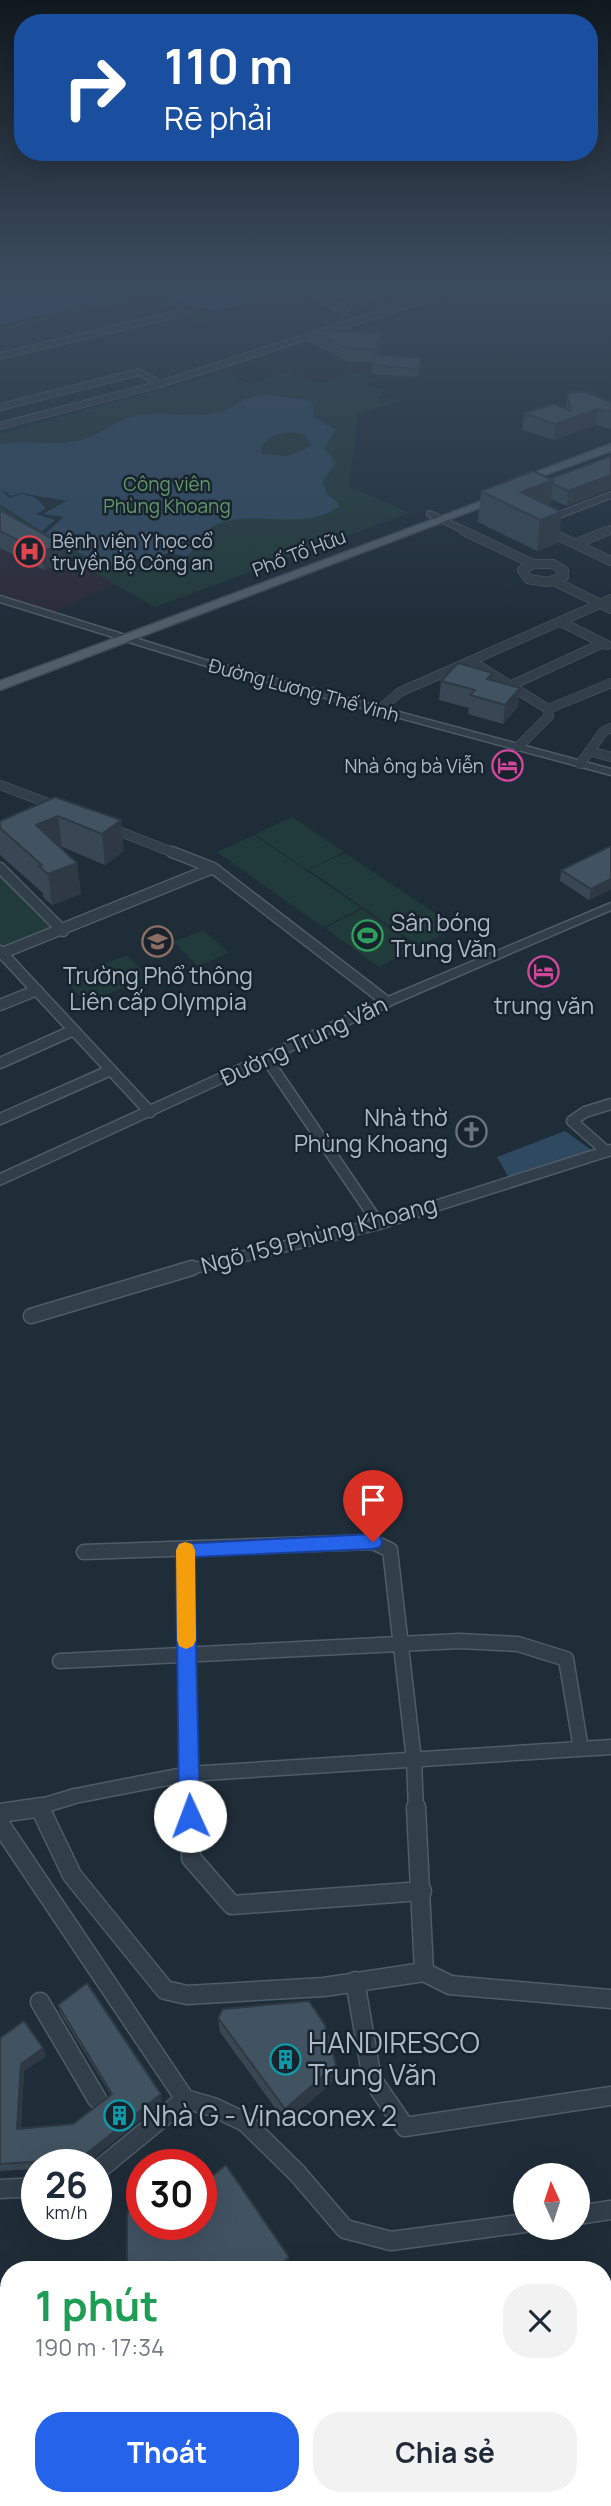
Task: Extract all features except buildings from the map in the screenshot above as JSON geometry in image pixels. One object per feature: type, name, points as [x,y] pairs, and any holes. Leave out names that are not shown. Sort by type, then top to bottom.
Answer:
[{"type":"main road","name":"Phố Tố Hữu","points":[[0,686],[126,639],[611,447]]},
{"type":"main road","name":"Phố Tố Hữu","points":[[0,674],[432,518],[611,457]]},
{"type":"street","points":[[0,407],[28,400]]},
{"type":"street","points":[[0,426],[99,400]]},
{"type":"street","points":[[611,495],[538,523],[611,561]]},
{"type":"street","points":[[554,507],[566,512]]},
{"type":"street","points":[[432,518],[529,566],[558,566],[564,571],[558,580]]},
{"type":"street","points":[[575,544],[611,529]]},
{"type":"street","points":[[529,566],[522,573],[528,579],[558,580],[608,603]]},
{"type":"street","name":"Đường Lương Thế Vinh","points":[[0,599],[107,634],[611,772]]},
{"type":"street","points":[[379,710],[400,692],[608,603]]},
{"type":"street","points":[[561,622],[607,645]]},
{"type":"street","points":[[512,685],[607,645]]},
{"type":"street","points":[[471,661],[548,709],[549,716],[518,747]]},
{"type":"street","points":[[548,709],[611,683]]},
{"type":"street","points":[[580,764],[604,731],[611,728]]},
{"type":"street","points":[[589,751],[611,757]]},
{"type":"street","points":[[0,785],[65,810],[52,815]]},
{"type":"street","points":[[102,825],[213,868],[387,1002]]},
{"type":"street","points":[[0,868],[63,931]]},
{"type":"street","points":[[150,1112],[1,953],[63,931],[213,868]]},
{"type":"street","name":"Đường Trung Văn","points":[[0,1180],[387,1002],[611,906]]},
{"type":"street","points":[[0,1005],[37,990]]},
{"type":"street","points":[[0,1063],[74,1031]]},
{"type":"street","points":[[266,1058],[379,1224]]},
{"type":"street","points":[[0,1119],[111,1070]]},
{"type":"street","points":[[608,1151],[572,1121],[585,1112],[611,1104]]},
{"type":"street","name":"Ngõ 159 Phùng Khoang","points":[[31,1316],[200,1266],[379,1224],[608,1151]]},
{"type":"street","points":[[84,1552],[373,1542],[390,1549],[403,1644],[414,1760],[424,1972]]},
{"type":"street","points":[[185,1550],[191,1858],[232,1905],[422,1891]]},
{"type":"street","points":[[60,1661],[443,1641],[531,1646],[566,1659],[581,1749]]},
{"type":"street","points":[[0,1813],[40,1808],[75,1796],[188,1774],[611,1747]]},
{"type":"street","points":[[40,1808],[72,1875],[165,1990],[187,1996],[324,1987],[424,1972],[450,1985],[611,1999]]},
{"type":"street","points":[[0,1824],[185,2099],[214,2106],[245,2122],[297,2173],[345,2229],[391,2241],[513,2225]]},
{"type":"street","points":[[355,1981],[372,2078],[405,2127],[611,2096]]},
{"type":"street","points":[[40,2002],[97,2099]]},
{"type":"street","points":[[112,2159],[185,2099]]},
{"type":"street","points":[[0,2189],[21,2188]]},
{"type":"street","points":[[590,2213],[611,2210]]},
{"type":"shaded area","points":[[242,400],[311,401],[313,417],[336,430],[324,448],[336,463],[322,482],[327,494],[339,506],[328,513],[302,519],[247,519],[222,523],[206,532],[189,555],[181,560],[159,569],[135,570],[86,556],[62,544],[0,504],[0,444],[71,442],[89,438],[116,423],[139,415],[196,415],[229,408]],"holes":[[[291,432],[305,435],[312,446],[288,456],[262,454],[261,446],[274,435]]]},
{"type":"shaded area","name":"Bệnh viện Y học cổ truyền Bộ Công an","points":[[0,520],[115,584],[50,614],[0,594]]},
{"type":"shaded area","points":[[565,1131],[594,1152],[510,1180],[497,1157]]},
{"type":"green space","name":"Công viên Phùng Khoang","points":[[123,400],[400,401],[358,414],[349,486],[409,513],[155,607],[0,520],[0,434]]},
{"type":"green space","points":[[292,817],[344,852],[307,870],[255,834]]},
{"type":"green space","points":[[254,835],[361,908],[323,927],[217,852]]},
{"type":"green space","points":[[345,853],[456,927],[419,946],[309,870]]},
{"type":"green space","points":[[0,870],[56,927],[0,949]]},
{"type":"green space","name":"Sân bóng Trung Văn","points":[[362,909],[417,947],[379,967],[325,928]]},
{"type":"green space","points":[[204,930],[229,953],[198,966],[174,942]]},
{"type":"green space","points":[[127,955],[149,977],[86,1003],[64,979]]},
{"type":"pier","points":[[0,489],[12,496],[21,493],[66,501],[43,514],[64,517],[43,535],[40,533],[55,520],[36,514],[46,508],[34,497],[22,494],[9,498]]},
{"type":"pier","points":[[169,553],[190,557],[148,567],[148,572],[138,572],[137,567],[118,564],[108,568],[124,558],[146,560]]},
{"type":"slow traffic","points":[[185,1550],[186,1640]]},
{"type":"place","name":"Bệnh viện Y học cổ truyền Bộ Công an","points":[[29,552]]},
{"type":"place","name":"Nhà ông bà Viễn","points":[[507,766]]},
{"type":"place","name":"Sân bóng Trung Văn","points":[[368,936]]},
{"type":"place","name":"Trường Phổ thông Liên cấp Olympia","points":[[158,942]]},
{"type":"place","name":"trung văn","points":[[544,972]]},
{"type":"place","name":"Nhà thờ Phùng Khoang","points":[[471,1131]]},
{"type":"place","name":"HANDIRESCO Trung Văn","points":[[285,2059]]},
{"type":"place","name":"Nhà G - Vinaconex 2","points":[[119,2116]]},
{"type":"route","points":[[190,1816],[185,1550],[373,1542]]}]
